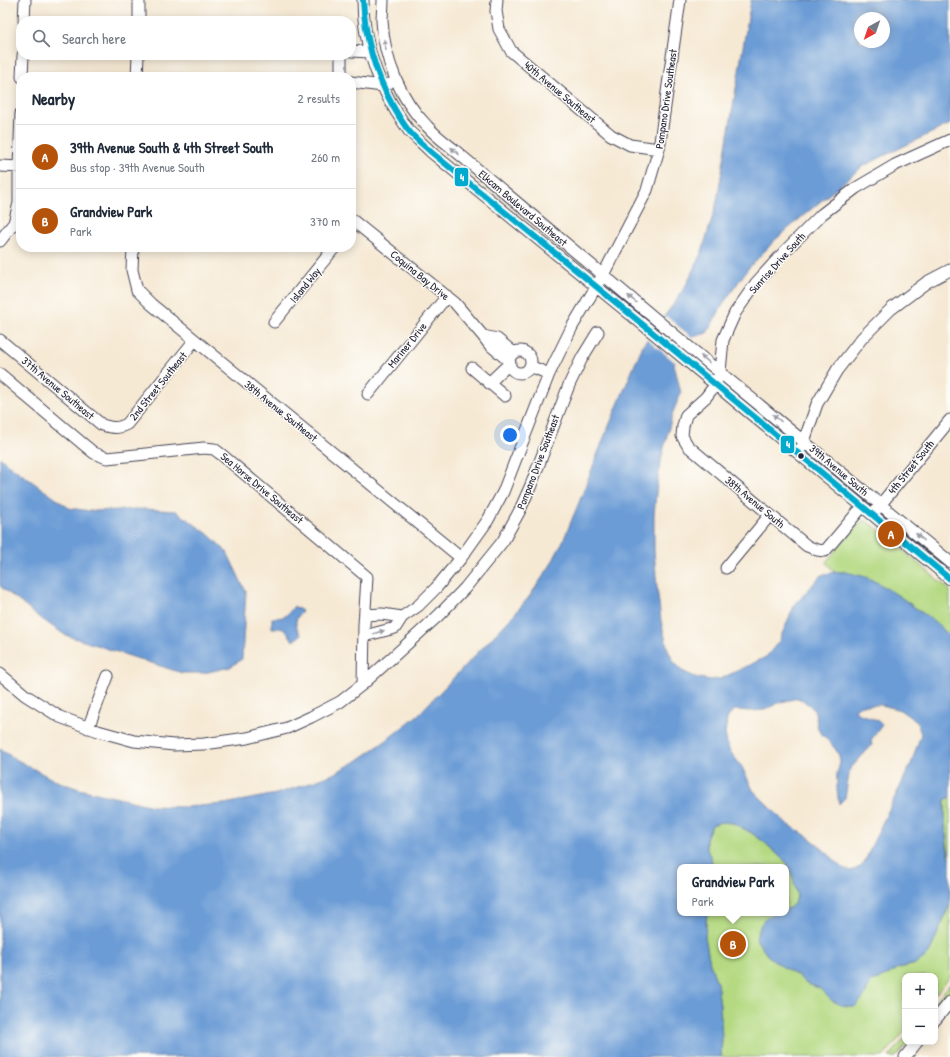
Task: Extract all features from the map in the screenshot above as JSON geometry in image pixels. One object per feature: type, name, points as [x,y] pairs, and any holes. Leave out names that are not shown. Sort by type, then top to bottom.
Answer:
[{"type":"street","points":[[24,16],[25,0]]},
{"type":"street","points":[[139,0],[139,16]]},
{"type":"street","name":"Elkcam Boulevard Southeast","points":[[363,0],[363,13],[370,52],[375,69],[390,101],[408,130],[431,152],[681,357]]},
{"type":"street","name":"Elkcam Boulevard Southeast","points":[[383,0],[382,20],[385,48],[396,80],[408,102],[426,125],[689,347]]},
{"type":"street","name":"40th Avenue Southeast","points":[[497,0],[496,11],[498,29],[511,51],[611,135],[630,145],[660,149]]},
{"type":"street","name":"Pompano Drive Southeast","points":[[364,626],[395,628],[402,618],[418,606],[436,588],[461,558],[488,520],[503,492],[549,374],[572,328],[603,275],[647,190],[660,149],[680,0]]},
{"type":"street","points":[[356,51],[370,52]]},
{"type":"street","points":[[22,72],[23,60]]},
{"type":"street","points":[[137,72],[138,60]]},
{"type":"street","points":[[341,60],[341,72]]},
{"type":"street","points":[[356,83],[383,86],[396,80]]},
{"type":"street","name":"Sunrise Drive South","points":[[688,446],[682,436],[686,415],[706,397],[715,384],[720,371],[723,340],[735,313],[756,284],[785,251],[822,214],[856,188],[895,165],[950,140]]},
{"type":"street","points":[[0,166],[16,167]]},
{"type":"street","points":[[500,209],[510,197]]},
{"type":"street","points":[[0,241],[14,223],[16,215]]},
{"type":"street","name":"Coquina Bay Drive","points":[[356,226],[447,296],[484,336],[497,339],[511,359],[513,370],[519,372],[525,371],[530,366],[531,360],[528,355],[523,352],[520,351],[511,359]]},
{"type":"street","name":"38th Avenue Southeast","points":[[132,252],[132,270],[137,290],[150,304],[461,558]]},
{"type":"street","name":"Island Way","points":[[274,322],[331,252]]},
{"type":"street","points":[[799,454],[817,404],[837,370],[862,338],[891,310],[927,282],[950,270]]},
{"type":"street","name":"Mariner Drive","points":[[368,394],[447,296]]},
{"type":"street","name":"Pompano Drive Southeast","points":[[0,674],[25,695],[60,716],[88,728],[134,741],[174,745],[204,744],[247,738],[287,728],[340,702],[363,684],[439,615],[465,588],[503,541],[519,512],[532,482],[569,385],[582,358],[598,332]]},
{"type":"street","name":"37th Avenue Southeast","points":[[0,340],[102,425],[111,428],[119,428]]},
{"type":"street","name":"2nd Street Southeast","points":[[119,428],[127,424],[194,341]]},
{"type":"street","name":"39th Avenue South","points":[[689,347],[804,440],[950,562]]},
{"type":"street","name":"39th Avenue South","points":[[681,357],[950,579]]},
{"type":"street","points":[[489,383],[511,359]]},
{"type":"street","points":[[530,366],[549,374]]},
{"type":"street","points":[[472,368],[505,396]]},
{"type":"street","name":"Sea Horse Drive Southeast","points":[[0,374],[94,453],[107,458],[204,448],[214,449],[367,576],[364,626]]},
{"type":"street","name":"4th Street South","points":[[872,515],[950,420]]},
{"type":"street","name":"38th Avenue South","points":[[688,446],[807,546],[817,550],[825,551],[862,507]]},
{"type":"street","points":[[726,568],[770,515]]},
{"type":"street","points":[[363,684],[364,626],[382,614],[402,618]]},
{"type":"street","points":[[88,728],[108,676]]},
{"type":"street","points":[[938,1016],[950,1002]]},
{"type":"street","points":[[905,1057],[915,1045]]},
{"type":"green space","points":[[864,520],[874,526],[950,590],[950,636],[935,622],[878,583],[846,572],[834,572],[826,562],[854,529]]},
{"type":"green space","points":[[950,797],[950,858],[946,836],[945,799]]},
{"type":"green space","points":[[720,822],[733,823],[750,832],[764,842],[787,864],[712,864],[706,847],[706,839],[712,825]]},
{"type":"green space","points":[[789,868],[797,898],[793,905],[789,908]]},
{"type":"green space","points":[[950,904],[950,977],[938,991],[938,973],[902,973],[902,1035],[883,1057],[721,1057],[722,1038],[720,1006],[717,983],[710,964],[705,936],[707,916],[771,916],[763,924],[756,939],[767,955],[799,977],[805,983],[819,988],[831,1000],[864,997],[871,982],[884,977],[899,968],[916,964],[929,954]]},
{"type":"green space","points":[[950,984],[950,994],[938,1008],[938,998]]},
{"type":"green space","points":[[902,1042],[902,1045],[906,1045],[896,1057],[889,1057]]},
{"type":"water","points":[[751,0],[950,0],[950,124],[863,166],[775,240],[747,270],[725,301],[707,333],[693,337],[674,364],[681,393],[673,412],[662,456],[654,515],[654,549],[657,587],[661,621],[668,650],[674,662],[684,672],[695,677],[708,680],[720,679],[766,657],[779,641],[794,606],[821,575],[834,572],[846,572],[866,577],[878,583],[935,622],[950,636],[950,797],[945,800],[945,825],[947,847],[950,858],[950,904],[929,954],[916,964],[899,968],[884,977],[871,982],[864,997],[855,1007],[841,1005],[831,1000],[819,988],[805,983],[799,977],[767,955],[756,939],[760,926],[768,916],[789,916],[789,908],[793,905],[797,898],[789,864],[750,832],[733,823],[721,822],[712,825],[706,839],[706,847],[712,864],[677,864],[677,916],[707,916],[705,937],[710,964],[717,983],[720,1006],[722,1038],[721,1057],[0,1057],[0,749],[54,780],[79,789],[153,806],[184,807],[224,804],[276,794],[331,775],[355,762],[384,742],[418,715],[510,619],[529,597],[550,566],[563,541],[643,345],[686,285],[702,251],[716,206]],"holes":[[[798,698],[810,706],[815,714],[819,730],[835,748],[839,757],[840,762],[837,773],[837,792],[839,804],[845,798],[850,769],[872,745],[871,740],[882,725],[874,719],[857,713],[855,710],[856,708],[861,705],[882,705],[900,710],[917,722],[921,734],[911,764],[865,861],[858,868],[851,871],[843,868],[810,838],[785,822],[753,790],[742,767],[729,750],[725,734],[727,719],[735,710],[765,710],[777,703]]]},
{"type":"water","points":[[0,457],[6,463],[69,508],[91,511],[144,509],[176,511],[208,534],[227,552],[246,592],[242,659],[230,667],[204,673],[182,673],[65,635],[36,615],[0,586]]},
{"type":"water","points":[[294,606],[302,611],[296,620],[297,628],[301,635],[293,641],[285,630],[280,628],[272,628],[272,618],[280,618],[285,616]]},
{"type":"pier","points":[[666,316],[694,339],[676,363],[647,339]]},
{"type":"transit line","name":"4","points":[[363,0],[366,29],[376,69],[394,108],[414,137],[950,579]]},
{"type":"place","name":"39th Avenue South & 4th Street South","points":[[891,534]]},
{"type":"place","name":"Grandview Park","points":[[733,944]]}]
